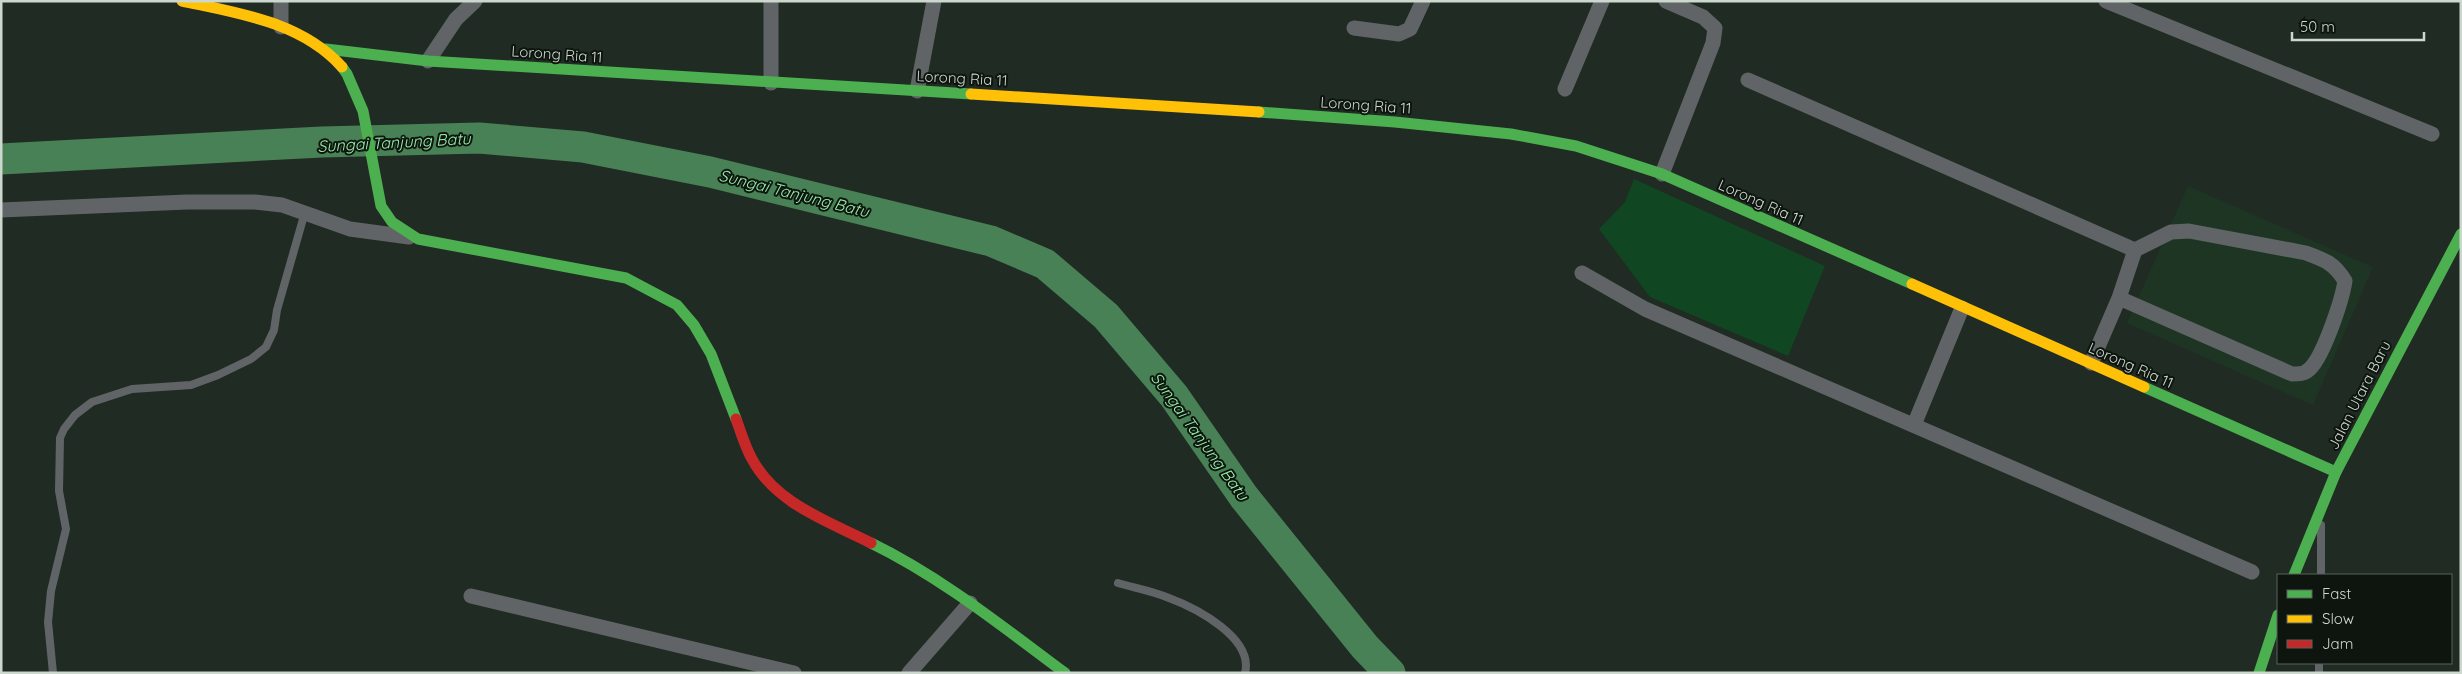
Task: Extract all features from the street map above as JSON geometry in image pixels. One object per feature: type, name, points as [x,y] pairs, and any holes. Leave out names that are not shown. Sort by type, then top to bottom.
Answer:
[{"type":"street","points":[[182,1],[281,27],[326,49],[343,64],[353,80],[363,115],[376,188],[386,219],[418,239]]},
{"type":"street","points":[[281,1],[281,27]]},
{"type":"street","points":[[428,61],[456,19],[476,1]]},
{"type":"street","points":[[770,1],[771,82]]},
{"type":"street","points":[[917,91],[934,1]]},
{"type":"street","points":[[1354,28],[1400,34],[1410,29],[1423,1]]},
{"type":"street","points":[[1565,89],[1602,1]]},
{"type":"street","points":[[1662,174],[1713,43],[1714,28],[1703,17],[1666,1]]},
{"type":"street","points":[[2106,1],[2432,134]]},
{"type":"street","name":"Lorong Ria 11","points":[[326,49],[428,61],[1186,107],[1395,122],[1511,134],[1576,146],[1662,174],[2336,472]]},
{"type":"street","points":[[1748,80],[2135,250]]},
{"type":"street","points":[[1,210],[224,201],[282,205],[350,229],[418,239],[626,278],[677,305],[694,325],[711,354],[752,460],[778,492],[792,503],[894,554],[970,603],[1065,673]]},
{"type":"street","points":[[2091,364],[2119,298],[2135,250],[2171,232],[2189,231],[2306,253],[2324,260],[2337,268],[2345,281],[2343,296],[2317,362],[2306,372],[2292,374],[2119,298]]},
{"type":"street","name":"Jalan Utara Baru","points":[[2294,574],[2336,472],[2461,234]]},
{"type":"street","points":[[1582,273],[1645,309],[2252,572]]},
{"type":"street","points":[[1914,425],[1962,308]]},
{"type":"street","points":[[471,596],[794,673]]},
{"type":"street","points":[[909,673],[970,603]]},
{"type":"street","points":[[2259,673],[2277,617]]},
{"type":"lane","points":[[53,673],[48,622],[51,590],[66,529],[59,491],[60,438],[64,428],[92,402],[132,389],[191,385],[243,363],[266,347],[274,330],[305,212]]},
{"type":"lane","points":[[2321,510],[2321,574]]},
{"type":"lane","points":[[1118,583],[1168,597],[1200,611],[1230,634],[1245,655],[1247,663],[1245,673]]},
{"type":"shaded area","points":[[2188,186],[2373,267],[2313,405],[2127,323]]},
{"type":"green space","points":[[1634,179],[1825,266],[1788,356],[1650,297],[1599,229],[1625,202]]},
{"type":"waterway","name":"Sungai Tanjung Batu","points":[[1,159],[322,142],[479,138],[583,147],[710,172],[991,241],[1045,264],[1106,316],[1174,396],[1244,497],[1365,647],[1390,673]]},
{"type":"traffic: fast","points":[[326,49],[428,61],[971,94]]},
{"type":"traffic: fast","points":[[342,67],[363,111],[381,206],[392,222],[418,239],[626,278],[677,305],[694,325],[711,354],[736,419]]},
{"type":"traffic: fast","points":[[1259,112],[1395,122],[1511,134],[1576,146],[1662,174],[1912,284]]},
{"type":"traffic: fast","points":[[2294,574],[2336,472],[2461,234]]},
{"type":"traffic: fast","points":[[2144,387],[2336,472]]},
{"type":"traffic: fast","points":[[871,543],[897,556],[947,587],[1065,673]]},
{"type":"traffic: fast","points":[[2259,673],[2277,618]]},
{"type":"traffic: slow","points":[[182,1],[247,15],[289,30],[308,39],[342,67]]},
{"type":"traffic: slow","points":[[971,94],[1259,112]]},
{"type":"traffic: slow","points":[[1912,284],[2144,387]]},
{"type":"traffic: jam","points":[[736,419],[752,459],[762,475],[775,488],[804,510],[871,543]]}]
